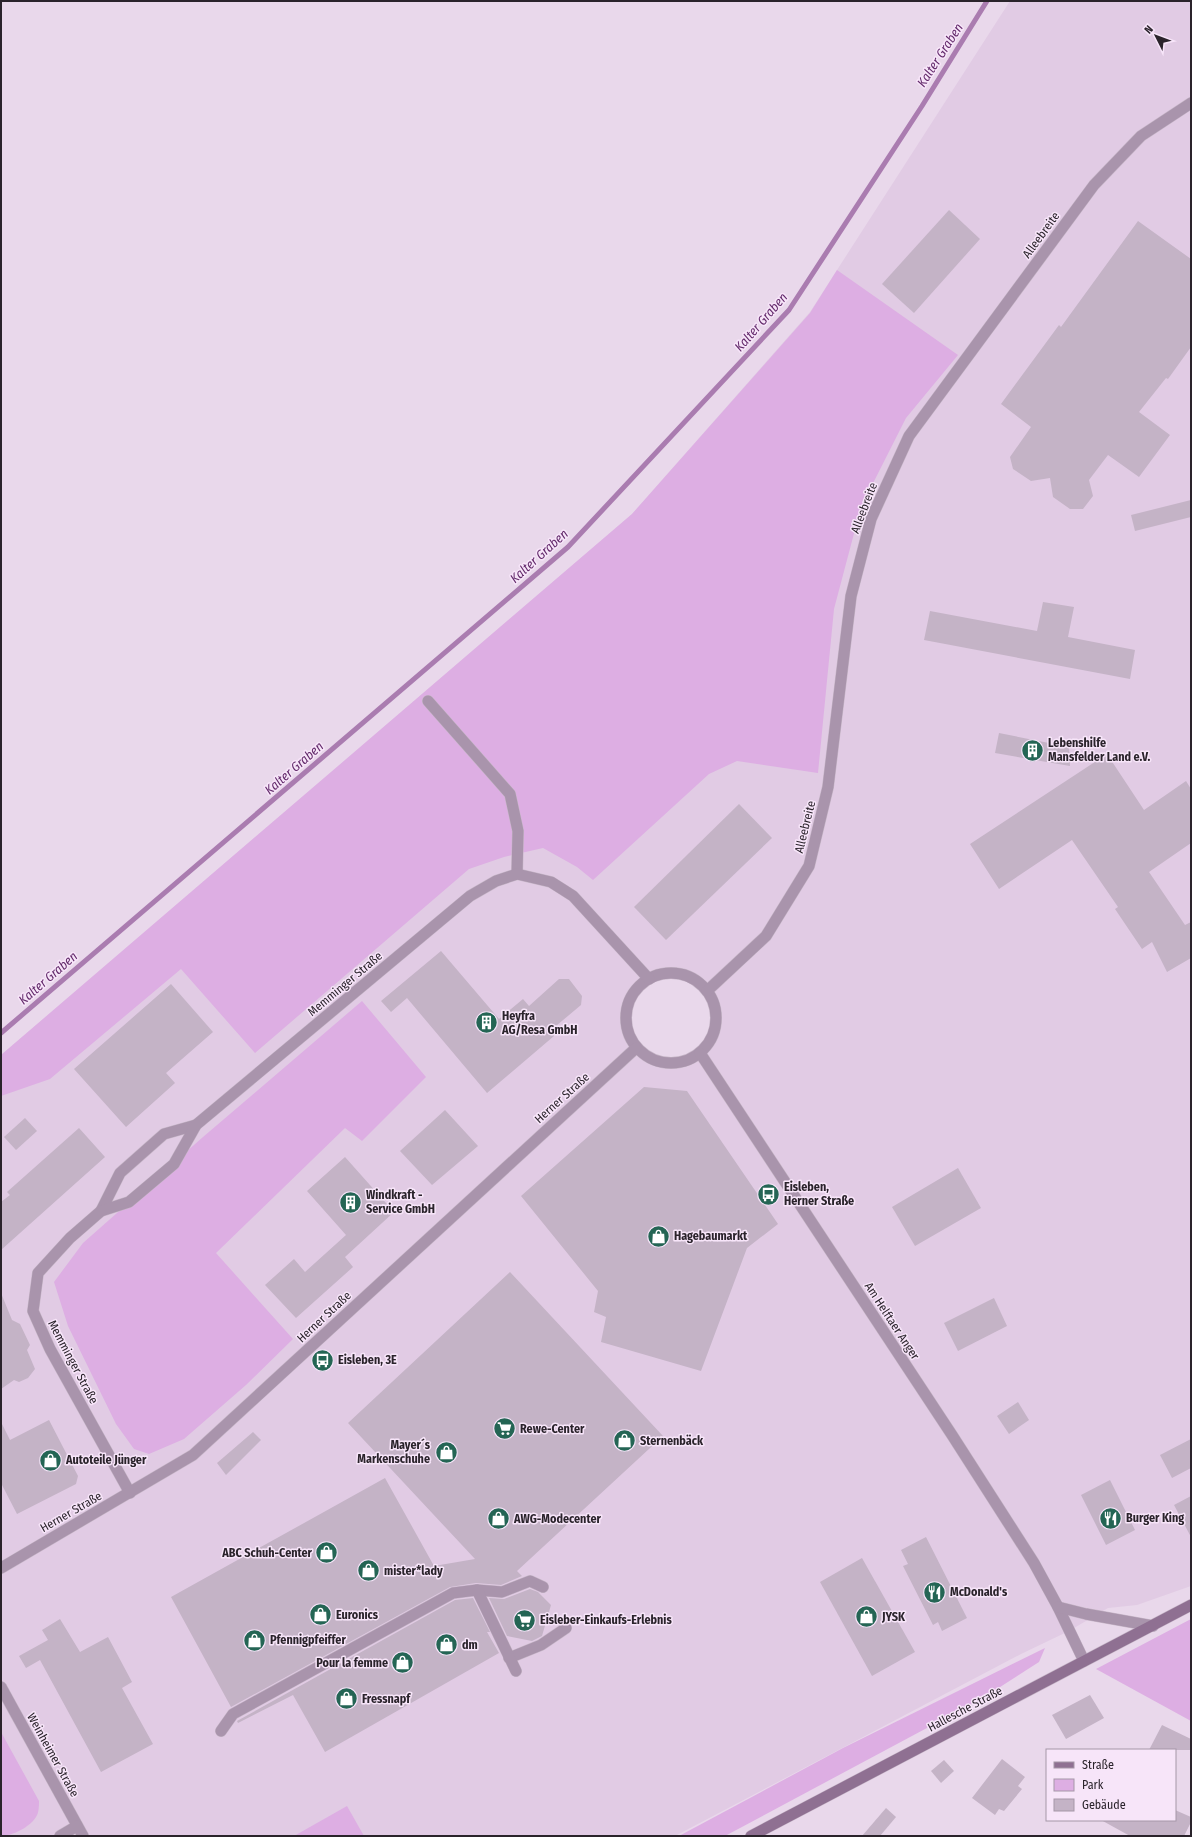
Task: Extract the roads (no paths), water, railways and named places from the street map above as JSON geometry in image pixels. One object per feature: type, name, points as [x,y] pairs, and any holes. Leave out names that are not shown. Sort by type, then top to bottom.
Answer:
[{"type":"main road","name":"Hallesche Straße","points":[[751,1836],[1191,1605]]},
{"type":"street","name":"Alleebreite","points":[[707,990],[766,936],[809,866],[828,787],[851,596],[872,519],[909,436],[1094,185],[1141,136],[1191,103]]},
{"type":"street","points":[[428,701],[510,794],[518,831],[517,874],[551,882],[573,896],[649,979]]},
{"type":"street","name":"Memminger Straße","points":[[101,1211],[129,1202],[174,1164],[196,1125],[470,896],[496,881],[517,874]]},
{"type":"street","points":[[673,973],[686,976],[707,990],[713,1002],[716,1016],[709,1042],[700,1053],[679,1063],[667,1064],[645,1056],[636,1048],[630,1039],[626,1028],[625,1016],[627,1005],[632,994],[639,986],[660,974],[673,973]]},
{"type":"street","name":"Herner Straße","points":[[1,1568],[193,1455],[636,1048]]},
{"type":"street","name":"Am Helftaer Anger","points":[[700,1053],[956,1441],[1034,1563],[1058,1607],[1084,1661]]},
{"type":"street","name":"Memminger Straße","points":[[130,1493],[50,1349],[33,1311],[38,1273],[70,1238],[101,1211],[120,1173],[164,1134],[196,1125]]},
{"type":"street","points":[[221,1731],[233,1714],[453,1593],[477,1590],[502,1592],[530,1581],[543,1587]]},
{"type":"street","points":[[477,1590],[516,1671]]},
{"type":"street","points":[[1058,1607],[1086,1614],[1153,1626]]},
{"type":"street","points":[[509,1658],[541,1645],[566,1628]]},
{"type":"street","name":"Weinheimer Straße","points":[[1,1687],[83,1836]]},
{"type":"street","points":[[60,1836],[77,1826]]},
{"type":"waterway","name":"Kalter Graben","points":[[1,1033],[568,547],[789,310],[922,106],[987,1]]},
{"type":"place","name":"Lebenshilfe Mansfelder Land e.V.","points":[[1032,750]]},
{"type":"place","name":"Heyfra AG/Resa GmbH","points":[[486,1023]]},
{"type":"place","name":"Eisleben, Herner Straße","points":[[769,1194]]},
{"type":"place","name":"Windkraft - Service GmbH","points":[[351,1202]]},
{"type":"place","name":"Hagebaumarkt","points":[[658,1236]]},
{"type":"place","name":"Eisleben, 3E","points":[[323,1360]]},
{"type":"place","name":"Rewe-Center","points":[[505,1429]]},
{"type":"place","name":"Sternenbäck","points":[[625,1441]]},
{"type":"place","name":"Mayer´s Markenschuhe","points":[[446,1452]]},
{"type":"place","name":"Autoteile Jünger","points":[[50,1460]]},
{"type":"place","name":"Burger King","points":[[1111,1518]]},
{"type":"place","name":"AWG-Modecenter","points":[[499,1519]]},
{"type":"place","name":"ABC Schuh-Center","points":[[327,1553]]},
{"type":"place","name":"mister*lady","points":[[369,1571]]},
{"type":"place","name":"McDonald's","points":[[935,1592]]},
{"type":"place","name":"Euronics","points":[[320,1615]]},
{"type":"place","name":"JYSK","points":[[867,1617]]},
{"type":"place","name":"Eisleber-Einkaufs-Erlebnis","points":[[525,1620]]},
{"type":"place","name":"Pfennigpfeiffer","points":[[254,1640]]},
{"type":"place","name":"dm","points":[[446,1645]]},
{"type":"place","name":"Pour la femme","points":[[403,1663]]},
{"type":"place","name":"Fressnapf","points":[[347,1699]]}]
